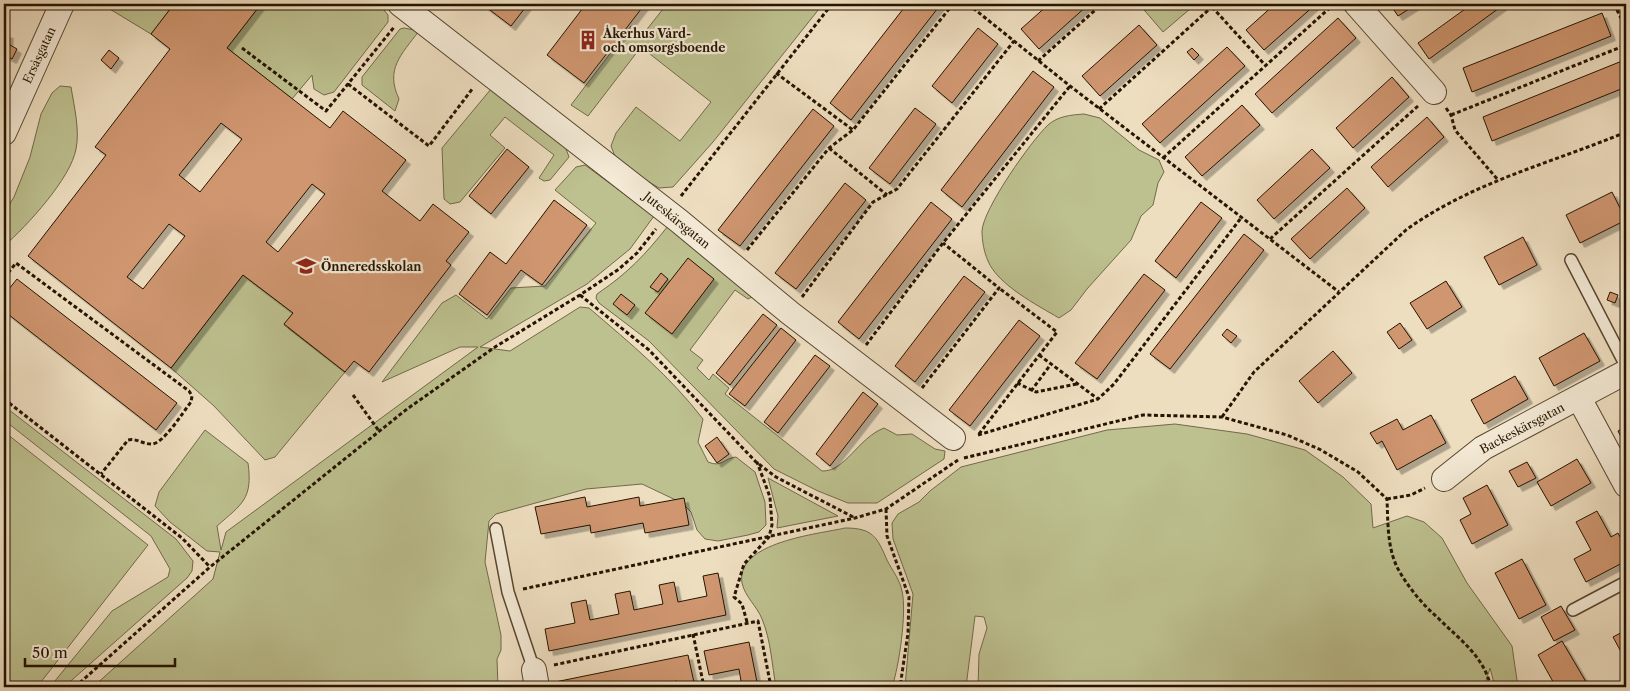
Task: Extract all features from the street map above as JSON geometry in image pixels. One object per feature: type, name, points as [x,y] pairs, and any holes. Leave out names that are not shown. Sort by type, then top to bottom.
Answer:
[{"type":"street","name":"Ersåsgatan","points":[[4,133],[62,4]]},
{"type":"street","points":[[1356,4],[1434,92]]},
{"type":"street","name":"Juteskärsgatan","points":[[404,7],[517,93],[790,313],[953,438]]},
{"type":"street","name":"Backeskärsgatan","points":[[1444,479],[1483,448],[1626,372]]},
{"type":"street","name":"Backeskärsgatan","points":[[1578,398],[1626,485]]},
{"type":"lane","points":[[1571,260],[1626,366]]},
{"type":"lane","points":[[496,530],[508,592],[536,678]]},
{"type":"lane","points":[[1573,610],[1626,582]]},
{"type":"path","points":[[75,687],[210,566],[379,431],[494,347],[580,295],[637,253],[832,4]]},
{"type":"path","points":[[734,266],[828,148],[853,130],[953,4]]},
{"type":"path","points":[[970,4],[1038,61],[1338,292]]},
{"type":"path","points":[[1038,61],[1102,4]]},
{"type":"path","points":[[1099,108],[1215,4]]},
{"type":"path","points":[[1163,158],[1334,4]]},
{"type":"path","points":[[1614,4],[1626,28]]},
{"type":"path","points":[[242,48],[326,111],[404,7]]},
{"type":"path","points":[[1212,7],[1265,65]]},
{"type":"path","points":[[790,313],[873,202],[897,189],[1014,41]]},
{"type":"path","points":[[1450,115],[1626,44]]},
{"type":"path","points":[[348,84],[429,146],[486,71]]},
{"type":"path","points":[[776,74],[853,130]]},
{"type":"path","points":[[853,361],[943,243],[1070,86]]},
{"type":"path","points":[[1270,239],[1434,92],[1450,115],[1455,130],[1498,180]]},
{"type":"path","points":[[1222,417],[1254,372],[1406,230],[1431,212],[1456,198],[1498,180],[1626,132]]},
{"type":"path","points":[[828,148],[887,195]]},
{"type":"path","points":[[953,438],[961,439],[978,435],[1098,399],[1114,384],[1241,218]]},
{"type":"path","points":[[943,243],[1057,332],[978,435]]},
{"type":"path","points":[[4,278],[16,263],[189,391],[192,396],[191,402],[161,440],[150,444],[133,439],[128,440],[101,474]]},
{"type":"path","points":[[909,405],[999,288]]},
{"type":"path","points":[[580,295],[650,350],[756,462],[776,477],[855,518]]},
{"type":"path","points":[[1039,355],[1098,399]]},
{"type":"path","points":[[1031,391],[1051,364]]},
{"type":"path","points":[[1017,383],[1036,392],[1078,384]]},
{"type":"path","points":[[353,395],[379,431]]},
{"type":"path","points":[[4,399],[182,538],[210,566]]},
{"type":"path","points":[[508,592],[769,537],[855,518],[886,509],[929,482],[949,465],[981,452],[1143,415],[1222,417],[1287,435],[1321,450],[1358,472],[1387,499],[1388,532],[1397,566],[1414,593],[1438,618],[1464,640],[1479,658],[1491,687]]},
{"type":"path","points":[[747,623],[742,604],[734,597],[744,564],[769,537],[772,513],[770,497],[756,462]]},
{"type":"path","points":[[1387,499],[1411,495],[1444,479]]},
{"type":"path","points":[[886,509],[887,536],[910,597],[908,633],[900,687]]},
{"type":"path","points":[[536,678],[693,634],[758,621],[771,687]]},
{"type":"path","points":[[693,634],[704,687]]},
{"type":"green space","points":[[109,4],[174,4],[151,34],[108,8]]},
{"type":"green space","points":[[261,4],[379,4],[388,15],[388,22],[334,92],[324,95],[314,89],[312,75],[292,99],[227,48]]},
{"type":"green space","points":[[667,4],[823,4],[713,142],[673,187],[659,188],[631,171],[616,159],[611,146],[616,133],[636,107],[680,141],[711,102],[641,47],[588,116],[571,105],[631,26],[644,33]]},
{"type":"green space","points":[[1139,4],[1185,4],[1190,9],[1163,32]]},
{"type":"green space","points":[[400,29],[419,31],[401,55],[394,71],[395,88],[399,99],[395,111],[362,85],[362,77]]},
{"type":"green space","points":[[60,86],[71,87],[75,110],[77,142],[72,161],[66,174],[47,201],[4,246],[4,213],[14,197],[30,157],[41,114],[52,93]]},
{"type":"green space","points":[[491,89],[565,146],[569,157],[550,180],[544,181],[539,178],[554,155],[505,117],[490,135],[505,148],[460,202],[450,204],[444,199],[442,148]]},
{"type":"green space","points":[[1084,114],[1100,118],[1139,150],[1159,160],[1164,172],[1158,183],[1153,205],[1141,216],[1131,240],[1087,289],[1071,310],[1059,318],[1019,294],[1000,278],[993,270],[987,258],[982,231],[990,207],[1009,176],[1040,133],[1048,125],[1060,118]]},
{"type":"green space","points":[[585,165],[654,216],[630,249],[587,284],[480,347],[510,351],[580,307],[589,308],[663,374],[703,419],[698,442],[708,462],[717,464],[736,457],[755,472],[765,502],[766,525],[759,532],[748,535],[718,541],[705,539],[697,530],[691,512],[682,503],[642,484],[586,489],[496,514],[489,521],[485,562],[501,635],[501,650],[497,659],[498,687],[93,687],[213,579],[220,552],[207,551],[170,522],[155,506],[159,492],[205,430],[248,463],[249,485],[244,500],[217,526],[221,550],[226,532],[478,347],[460,347],[382,382],[442,303],[456,295],[487,319],[511,288],[545,286],[596,223],[555,190],[576,167]]},
{"type":"green space","points":[[668,226],[752,297],[748,299],[735,290],[690,350],[703,360],[697,368],[709,380],[713,374],[729,388],[725,394],[822,471],[838,466],[867,439],[884,428],[897,435],[912,434],[935,449],[945,451],[944,459],[877,503],[848,503],[818,491],[774,469],[649,341],[599,303],[596,298],[597,294],[636,263]]},
{"type":"green space","points":[[243,275],[293,313],[284,325],[345,372],[275,457],[265,460],[214,406],[171,368]]},
{"type":"green space","points":[[4,406],[176,539],[193,561],[192,571],[187,578],[64,687],[50,687],[112,611],[168,577],[170,569],[151,536],[4,420]]},
{"type":"green space","points":[[1175,424],[1247,434],[1305,450],[1343,477],[1371,504],[1373,528],[1407,516],[1424,522],[1442,538],[1467,583],[1512,646],[1518,687],[1495,687],[1490,668],[1484,687],[978,687],[979,654],[987,628],[984,617],[975,616],[966,687],[905,687],[913,594],[893,539],[892,523],[898,514],[919,502],[961,467],[1107,430]]},
{"type":"green space","points":[[7,434],[148,545],[37,687],[4,687],[4,438]]},
{"type":"green space","points":[[768,478],[838,516],[777,528],[778,516]]},
{"type":"green space","points":[[845,528],[862,530],[873,535],[901,587],[904,612],[903,625],[900,653],[892,687],[776,687],[765,627],[760,614],[748,597],[742,583],[743,569],[751,558],[781,542]]},
{"type":"building","points":[[174,4],[261,4],[227,48],[330,128],[343,111],[406,160],[382,191],[420,221],[433,204],[469,232],[446,261],[451,265],[369,372],[354,361],[345,372],[284,324],[293,313],[243,275],[171,368],[28,256],[106,155],[95,147],[170,49],[151,34]],"holes":[[[221,123],[242,139],[200,192],[179,175]],[[312,184],[325,194],[278,252],[266,242]],[[169,224],[185,236],[143,289],[127,277]]]},
{"type":"building","points":[[482,4],[528,4],[511,26]]},
{"type":"building","name":"Åkerhus Vård- och omsorgsboende","points":[[586,4],[645,4],[584,83],[547,55]]},
{"type":"building","points":[[907,4],[941,4],[851,120],[830,103]]},
{"type":"building","points":[[1049,4],[1089,4],[1039,49],[1021,29]]},
{"type":"building","points":[[1275,4],[1316,4],[1264,50],[1246,30]]},
{"type":"building","points":[[1390,4],[1417,4],[1398,16]]},
{"type":"building","points":[[1472,4],[1501,4],[1502,6],[1429,59],[1418,43]]},
{"type":"building","points":[[1602,13],[1611,36],[1472,92],[1463,68]]},
{"type":"building","points":[[1338,18],[1356,38],[1272,113],[1255,94]]},
{"type":"building","points":[[1139,25],[1157,45],[1100,96],[1082,76]]},
{"type":"building","points":[[978,28],[998,44],[952,103],[932,86]]},
{"type":"building","points":[[4,33],[9,34],[8,44],[4,44]]},
{"type":"building","points":[[10,45],[17,49],[12,59],[4,55]]},
{"type":"building","points":[[1227,47],[1245,66],[1160,143],[1142,124]]},
{"type":"building","points":[[1192,48],[1199,55],[1194,60],[1187,52]]},
{"type":"building","points":[[109,50],[119,58],[111,69],[101,60]]},
{"type":"building","points":[[1622,61],[1626,73],[1626,87],[1492,141],[1483,117]]},
{"type":"building","points":[[1033,71],[1054,87],[962,207],[941,190]]},
{"type":"building","points":[[1392,77],[1409,97],[1353,148],[1336,128]]},
{"type":"building","points":[[1242,105],[1260,125],[1202,176],[1185,157]]},
{"type":"building","points":[[915,108],[936,124],[890,184],[869,168]]},
{"type":"building","points":[[813,109],[834,126],[740,246],[718,230]]},
{"type":"building","points":[[1427,117],[1444,137],[1388,187],[1371,167]]},
{"type":"building","points":[[507,149],[529,167],[491,214],[469,196]]},
{"type":"building","points":[[1312,149],[1330,168],[1274,219],[1257,200]]},
{"type":"building","points":[[845,183],[866,200],[796,289],[775,273]]},
{"type":"building","points":[[1347,188],[1365,208],[1310,259],[1291,239]]},
{"type":"building","points":[[1612,192],[1626,220],[1580,243],[1566,215]]},
{"type":"building","points":[[554,200],[587,225],[542,285],[521,270],[487,315],[459,294],[490,252],[506,264]]},
{"type":"building","points":[[931,202],[952,219],[859,339],[838,322]]},
{"type":"building","points":[[1201,202],[1222,218],[1176,278],[1155,261]]},
{"type":"building","points":[[1244,234],[1264,250],[1170,369],[1150,354]]},
{"type":"building","points":[[1523,237],[1537,265],[1499,285],[1484,257]]},
{"type":"building","points":[[688,258],[714,279],[672,334],[645,313]]},
{"type":"building","points":[[661,273],[668,279],[658,292],[650,287]]},
{"type":"building","points":[[1144,274],[1165,290],[1097,379],[1075,363]]},
{"type":"building","points":[[964,276],[985,292],[915,382],[895,366]]},
{"type":"building","points":[[17,279],[177,403],[156,430],[4,311],[4,295]]},
{"type":"building","points":[[1446,281],[1462,307],[1427,329],[1410,303]]},
{"type":"building","points":[[1610,292],[1618,295],[1615,303],[1607,300]]},
{"type":"building","points":[[621,294],[635,305],[627,315],[613,304]]},
{"type":"building","points":[[763,314],[777,325],[730,385],[716,373]]},
{"type":"building","points":[[1019,320],[1040,336],[970,426],[949,410]]},
{"type":"building","points":[[1400,323],[1412,340],[1399,349],[1387,332]]},
{"type":"building","points":[[781,328],[796,340],[745,406],[729,394]]},
{"type":"building","points":[[1227,329],[1237,336],[1231,343],[1222,335]]},
{"type":"building","points":[[1584,333],[1600,361],[1554,386],[1539,358]]},
{"type":"building","points":[[1333,351],[1352,373],[1318,403],[1299,381]]},
{"type":"building","points":[[815,355],[830,366],[778,433],[764,422]]},
{"type":"building","points":[[1515,376],[1528,399],[1484,424],[1471,400]]},
{"type":"building","points":[[863,392],[878,404],[830,466],[816,454]]},
{"type":"building","points":[[1431,415],[1446,443],[1397,470],[1382,441],[1377,444],[1370,433],[1397,419],[1403,430]]},
{"type":"building","points":[[1626,426],[1626,447],[1618,431]]},
{"type":"building","points":[[717,437],[729,454],[717,463],[705,446]]},
{"type":"building","points":[[1577,459],[1591,483],[1551,506],[1537,482]]},
{"type":"building","points":[[1527,462],[1536,478],[1518,487],[1509,471]]},
{"type":"building","points":[[1487,485],[1508,525],[1472,544],[1460,520],[1471,514],[1463,498]]},
{"type":"building","points":[[585,497],[587,507],[639,497],[640,506],[684,498],[689,525],[645,533],[643,523],[591,533],[590,525],[541,534],[535,507]]},
{"type":"building","points":[[1597,511],[1611,537],[1618,533],[1626,548],[1626,561],[1586,582],[1574,559],[1591,550],[1576,522]]},
{"type":"building","points":[[1522,559],[1546,605],[1519,619],[1495,573]]},
{"type":"building","points":[[718,573],[726,615],[549,651],[545,629],[575,623],[571,603],[586,600],[590,620],[619,614],[615,594],[630,591],[634,610],[663,604],[659,585],[674,582],[678,602],[707,596],[703,576]]},
{"type":"building","points":[[1561,606],[1575,630],[1554,641],[1541,617]]},
{"type":"building","points":[[1626,630],[1626,661],[1613,637]]},
{"type":"building","points":[[1562,641],[1589,687],[1556,687],[1538,655]]},
{"type":"building","points":[[749,642],[758,687],[742,687],[739,669],[709,675],[704,651]]},
{"type":"building","points":[[688,655],[695,687],[678,687],[677,681],[649,687],[557,687],[555,682]]},
{"type":"place","name":"Åkerhus Vård- och omsorgsboende","points":[[588,40]]},
{"type":"place","name":"Önneredsskolan","points":[[306,266]]}]
